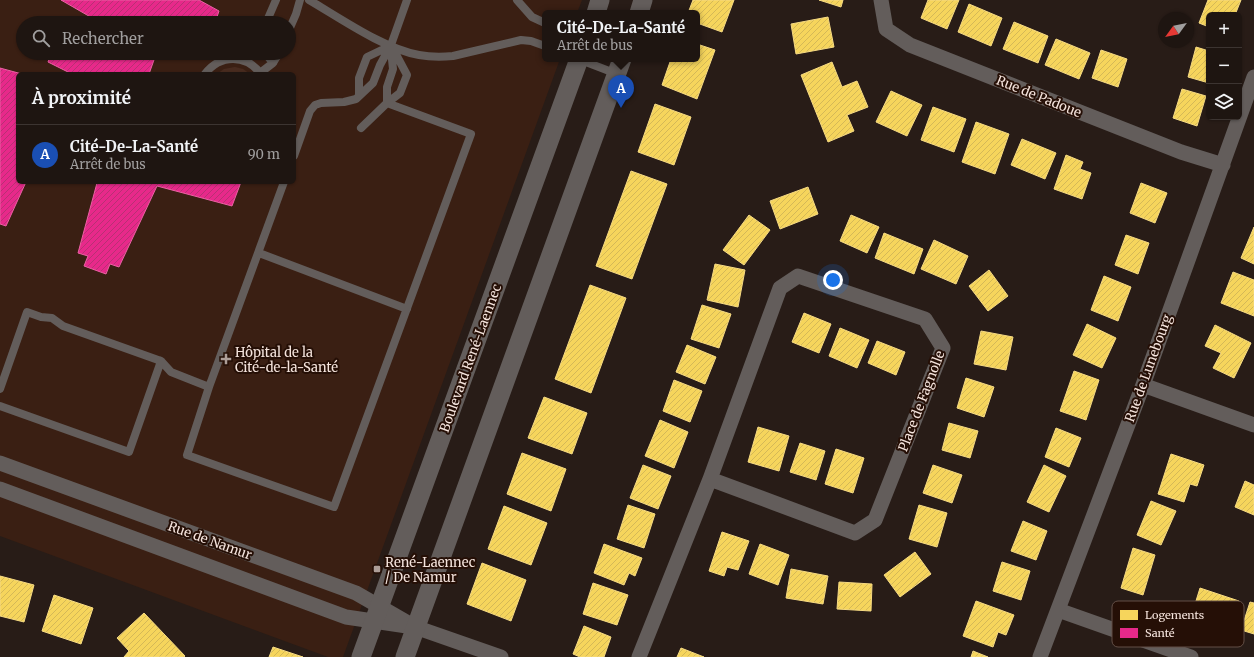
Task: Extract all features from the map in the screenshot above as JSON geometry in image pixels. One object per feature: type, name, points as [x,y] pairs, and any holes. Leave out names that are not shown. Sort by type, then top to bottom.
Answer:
[{"type":"street","points":[[597,10],[600,0]]},
{"type":"street","points":[[640,10],[643,0]]},
{"type":"street","name":"Rue de Padoue","points":[[881,0],[886,29],[910,45],[1182,152],[1223,165]]},
{"type":"street","name":"Boulevard René-Laennec","points":[[361,657],[577,62]]},
{"type":"street","points":[[405,657],[619,67]]},
{"type":"street","name":"Rue de Lunebourg","points":[[1040,657],[1142,385],[1254,77]]},
{"type":"street","name":"Place de Fagnolle","points":[[639,657],[710,479],[780,288],[798,276],[925,319],[943,348],[875,520],[855,533],[710,479]]},
{"type":"street","points":[[1142,385],[1254,425]]},
{"type":"street","name":"Rue de Namur","points":[[0,463],[356,593],[377,614]]},
{"type":"street","name":"Rue de Namur","points":[[0,489],[346,616],[377,614],[501,657]]},
{"type":"street","points":[[1058,610],[1112,629]]},
{"type":"street","points":[[1163,647],[1191,657]]},
{"type":"lane","points":[[269,16],[276,0]]},
{"type":"lane","points":[[295,16],[300,0]]},
{"type":"lane","points":[[308,0],[365,33],[391,45],[417,54],[441,56],[464,54],[520,40],[531,41],[542,45]]},
{"type":"lane","points":[[296,150],[310,111],[315,105],[321,103],[350,101],[359,96],[373,83],[380,65],[391,45],[407,0]]},
{"type":"lane","points":[[516,0],[532,17],[542,22]]},
{"type":"lane","points":[[359,96],[359,78],[367,57],[391,45]]},
{"type":"lane","points":[[387,103],[387,87],[393,69],[391,45]]},
{"type":"lane","points":[[361,128],[387,103],[400,93],[407,75],[391,45]]},
{"type":"lane","points":[[207,72],[212,66],[220,61],[227,60]]},
{"type":"lane","points":[[239,60],[248,62],[260,72]]},
{"type":"lane","points":[[262,72],[275,60]]},
{"type":"lane","points":[[593,62],[619,67]]},
{"type":"lane","points":[[283,184],[187,455],[334,507],[471,134],[387,103]]},
{"type":"lane","points":[[259,253],[407,309]]},
{"type":"lane","points":[[0,389],[27,312],[41,317],[52,318],[63,326],[161,361],[171,372],[210,387]]},
{"type":"lane","points":[[0,406],[129,452],[161,361]]},
{"type":"shaded area","name":"Hôpital de la Cité-de-la-Santé","points":[[0,0],[582,0],[578,10],[542,10],[542,62],[559,62],[343,657],[328,657],[0,536]]},
{"type":"green space","points":[[235,67],[247,72],[220,72],[224,69]]},
{"type":"building: Logements","points":[[693,0],[734,0],[722,32],[700,24],[700,10],[689,10]]},
{"type":"building: Logements","points":[[819,0],[843,0],[841,7]]},
{"type":"building: Logements","points":[[928,0],[959,0],[947,29],[921,18]]},
{"type":"building: Logements","points":[[1208,0],[1241,0],[1236,12],[1206,12],[1206,26],[1199,23]]},
{"type":"building: Logements","points":[[969,4],[1002,18],[991,46],[958,32]]},
{"type":"building: Logements","points":[[828,17],[834,47],[796,54],[791,24]]},
{"type":"building: Logements","points":[[1014,22],[1048,36],[1038,63],[1003,49]]},
{"type":"building: Logements","points":[[1056,39],[1090,53],[1079,79],[1045,65]]},
{"type":"building: Logements","points":[[700,45],[715,50],[697,99],[662,85],[670,62],[700,62]]},
{"type":"building: Logements","points":[[1196,47],[1206,50],[1206,82],[1188,77]]},
{"type":"building: Logements","points":[[1101,50],[1127,59],[1118,87],[1092,78]]},
{"type":"building: Logements","points":[[832,62],[842,87],[857,81],[868,107],[847,115],[854,131],[828,142],[801,75]]},
{"type":"building: Logements","points":[[1182,89],[1206,96],[1197,126],[1173,118]]},
{"type":"building: Logements","points":[[891,91],[922,105],[907,136],[876,122]]},
{"type":"building: Logements","points":[[655,104],[691,117],[674,165],[638,152]]},
{"type":"building: Logements","points":[[933,107],[966,119],[954,152],[921,140]]},
{"type":"building: Logements","points":[[976,122],[1009,134],[995,174],[962,162]]},
{"type":"building: Logements","points":[[1022,139],[1056,153],[1045,179],[1011,165]]},
{"type":"building: Logements","points":[[1066,155],[1083,162],[1080,169],[1091,173],[1082,199],[1054,189]]},
{"type":"building: Logements","points":[[631,171],[667,184],[632,279],[596,266]]},
{"type":"building: Logements","points":[[1141,183],[1167,193],[1155,223],[1130,213]]},
{"type":"building: Logements","points":[[808,187],[818,214],[780,229],[770,201]]},
{"type":"building: Logements","points":[[749,215],[770,230],[744,265],[723,250]]},
{"type":"building: Logements","points":[[851,215],[879,227],[867,253],[840,241]]},
{"type":"building: Logements","points":[[1254,227],[1254,264],[1241,258]]},
{"type":"building: Logements","points":[[884,233],[923,249],[914,274],[875,258]]},
{"type":"building: Logements","points":[[1126,235],[1149,243],[1138,274],[1115,265]]},
{"type":"building: Logements","points":[[934,240],[968,256],[956,284],[921,269]]},
{"type":"building: Logements","points":[[715,264],[745,270],[738,307],[707,300]]},
{"type":"building: Logements","points":[[989,270],[1008,296],[988,311],[969,286]]},
{"type":"building: Logements","points":[[1233,272],[1254,280],[1254,316],[1221,303]]},
{"type":"building: Logements","points":[[1104,276],[1131,287],[1118,321],[1091,310]]},
{"type":"building: Logements","points":[[590,285],[626,298],[591,393],[555,379]]},
{"type":"building: Logements","points":[[702,305],[731,314],[719,348],[691,339]]},
{"type":"building: Logements","points":[[804,313],[831,324],[819,353],[792,342]]},
{"type":"building: Logements","points":[[1087,324],[1116,338],[1102,368],[1073,355]]},
{"type":"building: Logements","points":[[1215,325],[1251,343],[1234,378],[1213,368],[1221,353],[1205,346]]},
{"type":"building: Logements","points":[[840,328],[869,340],[857,368],[829,356]]},
{"type":"building: Logements","points":[[981,331],[1013,337],[1006,370],[974,364]]},
{"type":"building: Logements","points":[[877,341],[905,352],[896,375],[868,363]]},
{"type":"building: Logements","points":[[687,345],[716,357],[705,384],[676,372]]},
{"type":"building: Logements","points":[[1074,371],[1099,380],[1086,420],[1060,411]]},
{"type":"building: Logements","points":[[966,378],[994,387],[984,417],[957,408]]},
{"type":"building: Logements","points":[[674,380],[702,391],[690,422],[663,411]]},
{"type":"building: Logements","points":[[544,397],[587,413],[572,454],[528,438]]},
{"type":"building: Logements","points":[[660,420],[688,432],[674,468],[645,456]]},
{"type":"building: Logements","points":[[949,423],[978,431],[970,458],[942,450]]},
{"type":"building: Logements","points":[[758,427],[789,436],[779,471],[748,462]]},
{"type":"building: Logements","points":[[1056,428],[1081,438],[1069,467],[1045,457]]},
{"type":"building: Logements","points":[[800,443],[825,451],[816,480],[790,472]]},
{"type":"building: Logements","points":[[836,449],[864,458],[853,493],[825,484]]},
{"type":"building: Logements","points":[[522,453],[566,469],[551,511],[507,494]]},
{"type":"building: Logements","points":[[1171,454],[1204,465],[1197,486],[1190,484],[1184,502],[1158,494]]},
{"type":"building: Logements","points":[[643,465],[671,476],[658,509],[630,498]]},
{"type":"building: Logements","points":[[933,465],[962,475],[952,503],[923,493]]},
{"type":"building: Logements","points":[[1044,465],[1066,476],[1049,512],[1027,502]]},
{"type":"building: Logements","points":[[1245,481],[1254,485],[1254,515],[1235,507]]},
{"type":"building: Logements","points":[[1151,501],[1176,511],[1161,545],[1137,535]]},
{"type":"building: Logements","points":[[628,505],[655,514],[644,548],[617,539]]},
{"type":"building: Logements","points":[[919,505],[947,513],[937,547],[909,539]]},
{"type":"building: Logements","points":[[504,506],[547,523],[531,565],[488,549]]},
{"type":"building: Logements","points":[[1023,521],[1047,531],[1036,560],[1011,551]]},
{"type":"building: Logements","points":[[722,532],[749,541],[738,570],[727,567],[724,576],[709,571]]},
{"type":"building: Logements","points":[[604,544],[642,558],[635,576],[629,573],[624,585],[594,573]]},
{"type":"building: Logements","points":[[760,544],[789,555],[778,585],[749,574]]},
{"type":"building: Logements","points":[[1133,548],[1155,555],[1143,595],[1121,588]]},
{"type":"building: Logements","points":[[915,552],[931,574],[900,597],[884,575]]},
{"type":"building: Logements","points":[[1002,562],[1030,571],[1021,600],[993,591]]},
{"type":"building: Logements","points":[[482,563],[526,580],[511,621],[467,604]]},
{"type":"building: Logements","points":[[791,569],[828,576],[823,604],[786,598]]},
{"type":"building: Logements","points":[[0,576],[34,585],[24,622],[0,616]]},
{"type":"building: Logements","points":[[839,582],[872,584],[871,611],[837,609]]},
{"type":"building: Logements","points":[[593,583],[628,595],[617,625],[583,614]]},
{"type":"building: Logements","points":[[1200,588],[1239,601],[1196,601]]},
{"type":"building: Logements","points":[[54,595],[93,608],[81,644],[42,631]]},
{"type":"building: Logements","points":[[976,601],[1014,615],[1006,635],[998,632],[993,647],[963,636]]},
{"type":"building: Logements","points":[[1250,602],[1254,603],[1254,634],[1244,631],[1244,621]]},
{"type":"building: Logements","points":[[144,613],[185,656],[184,657],[124,657],[129,651],[117,638]]},
{"type":"building: Logements","points":[[584,626],[611,637],[604,657],[580,657],[573,654]]},
{"type":"building: Logements","points":[[273,647],[303,657],[269,657]]},
{"type":"building: Logements","points":[[681,648],[704,657],[677,657]]},
{"type":"building: Logements","points":[[973,651],[988,657],[971,657]]},
{"type":"building: Santé","points":[[61,0],[199,0],[219,11],[217,16],[89,16]]},
{"type":"building: Santé","points":[[49,60],[154,60],[150,72],[68,72],[48,62]]},
{"type":"building: Santé","points":[[0,68],[16,72],[16,184],[25,184],[6,226],[0,224]]},
{"type":"building: Santé","points":[[97,184],[240,184],[232,206],[157,186],[119,267],[110,264],[106,274],[84,266],[88,256],[78,253]]},
{"type":"place","name":"Cité-De-La-Santé","points":[[621,108]]},
{"type":"place","name":"Hôpital de la Cité-de-la-Santé","points":[[226,359]]},
{"type":"place","name":"René-Laennec / De Namur","points":[[377,569]]}]
